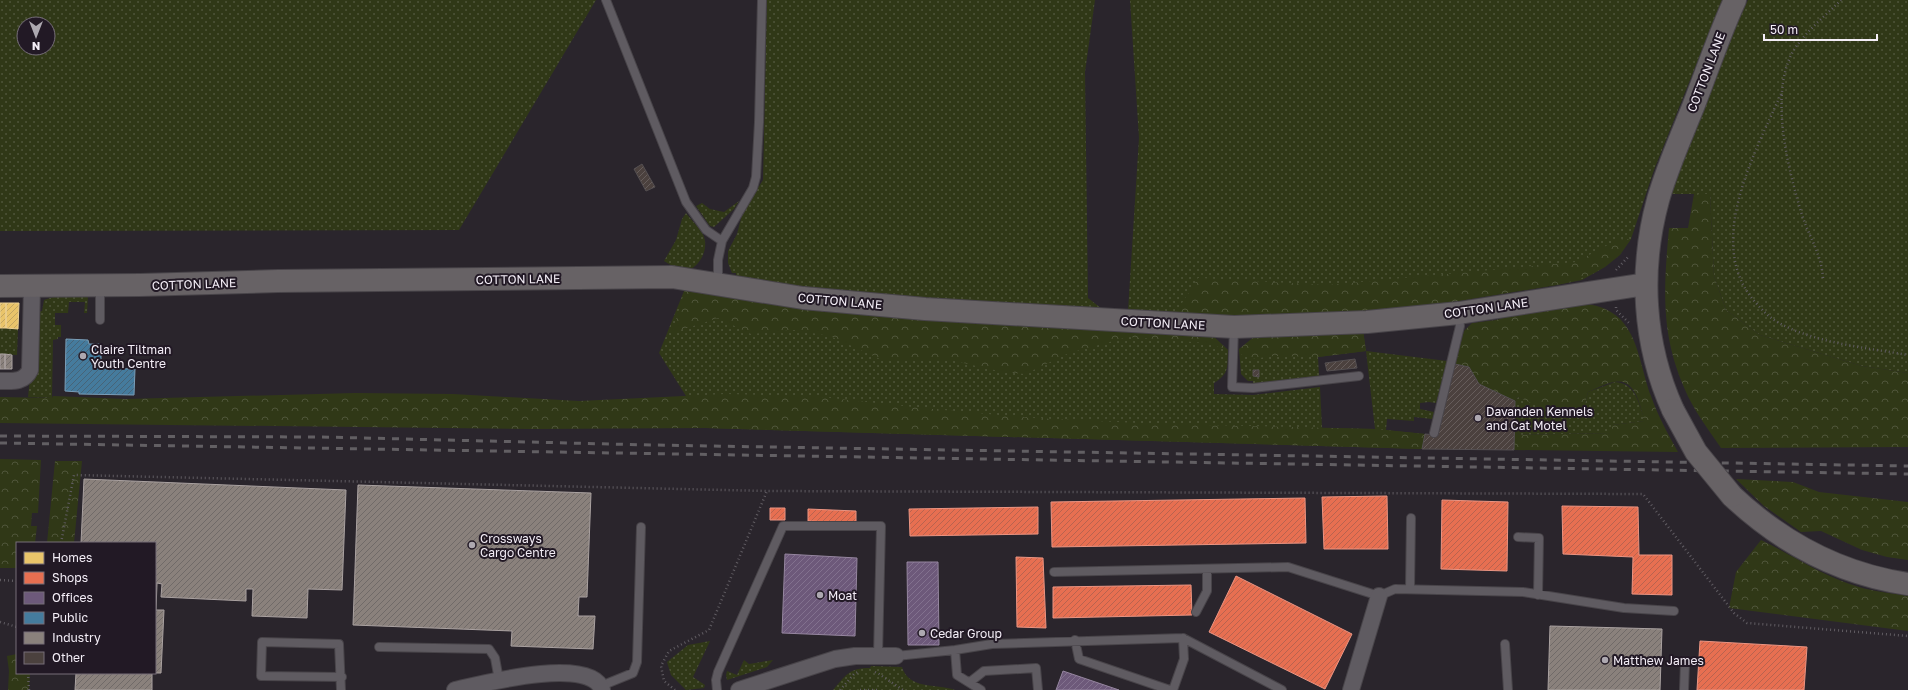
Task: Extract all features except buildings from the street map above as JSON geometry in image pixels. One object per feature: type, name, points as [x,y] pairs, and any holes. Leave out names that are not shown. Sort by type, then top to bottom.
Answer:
[{"type":"street","name":"COTTON LANE","points":[[1735,0],[1661,190],[1650,238],[1646,284],[1649,325],[1656,363],[1673,410],[1699,456],[1732,496],[1772,530],[1818,557],[1863,574],[1908,584]]},
{"type":"street","name":"COTTON LANE","points":[[0,286],[32,287],[278,281],[672,277],[782,296],[918,308],[1234,327],[1367,322],[1459,313],[1646,284]]},
{"type":"street","points":[[0,381],[19,381],[25,377],[30,370],[32,287]]},
{"type":"street","points":[[1351,690],[1379,596]]},
{"type":"street","points":[[739,690],[835,659],[855,656],[896,656]]},
{"type":"street","points":[[455,690],[526,675],[564,673],[579,674],[596,681],[602,688]]},
{"type":"lane","points":[[606,0],[688,206],[706,230],[722,241]]},
{"type":"lane","points":[[718,284],[718,260],[722,241],[753,188],[756,177],[760,122],[762,0]]},
{"type":"lane","points":[[100,286],[100,320]]},
{"type":"lane","points":[[1434,433],[1460,326],[1459,313]]},
{"type":"lane","points":[[1234,327],[1232,387],[1253,388],[1358,376]]},
{"type":"lane","points":[[1410,589],[1411,518]]},
{"type":"lane","points":[[718,690],[716,680],[718,672],[782,526],[880,526],[878,655]]},
{"type":"lane","points":[[602,688],[633,673],[637,662],[641,527]]},
{"type":"lane","points":[[1518,537],[1539,538],[1538,595]]},
{"type":"lane","points":[[1054,572],[1288,567],[1379,596],[1395,589],[1523,592],[1624,608],[1674,611]]},
{"type":"lane","points":[[1196,612],[1207,591],[1207,568]]},
{"type":"lane","points":[[1173,690],[1184,659],[1183,638]]},
{"type":"lane","points":[[896,656],[955,650],[992,644],[1075,640],[1183,638],[1282,690]]},
{"type":"lane","points":[[1075,640],[1080,659],[1170,690]]},
{"type":"lane","points":[[341,690],[342,677],[339,644],[262,642],[261,676],[342,677]]},
{"type":"lane","points":[[1505,644],[1508,690]]},
{"type":"lane","points":[[379,646],[489,649],[495,658],[499,680]]},
{"type":"lane","points":[[955,650],[957,675],[981,690]]},
{"type":"lane","points":[[1684,690],[1685,663]]},
{"type":"lane","points":[[970,682],[984,671],[1036,668],[1038,690]]},
{"type":"path","points":[[1823,278],[1822,262],[1802,215],[1791,172],[1782,121],[1781,85],[1789,59],[1798,44],[1841,0]]},
{"type":"path","points":[[1781,94],[1755,153],[1742,187],[1736,210],[1734,234],[1736,262],[1740,281],[1765,313],[1778,323],[1795,331],[1850,345],[1908,355]]},
{"type":"path","points":[[61,542],[74,475],[767,492],[1643,494],[1734,613],[1747,624],[1908,636]]},
{"type":"path","points":[[675,690],[664,681],[661,666],[669,651],[709,630],[767,492]]},
{"type":"path","points":[[0,580],[16,581]]},
{"type":"path","points":[[0,622],[16,627]]},
{"type":"path","points":[[840,690],[854,674],[864,671]]},
{"type":"path","points":[[868,671],[879,674],[903,690]]},
{"type":"path","points":[[28,674],[29,690]]},
{"type":"path","points":[[860,690],[879,690]]},
{"type":"green space","points":[[0,0],[596,0],[459,230],[0,231]]},
{"type":"green space","points":[[767,0],[1095,0],[1085,72],[1088,298],[1111,316],[874,297],[743,280],[736,275],[736,273],[732,273],[728,263],[728,251],[737,234],[743,211],[763,180]]},
{"type":"green space","points":[[1130,0],[1722,0],[1654,170],[1631,239],[1620,255],[1605,267],[1582,280],[1557,285],[1249,320],[1128,311],[1139,138]]},
{"type":"green space","points":[[1748,0],[1908,0],[1908,373],[1862,366],[1760,335],[1726,310],[1714,276],[1710,194],[1670,194],[1729,40]]},
{"type":"green space","points":[[1694,194],[1710,194],[1714,276],[1726,310],[1760,335],[1862,366],[1908,373],[1908,447],[1721,448],[1695,410],[1682,381],[1674,360],[1666,318],[1665,297],[1669,228],[1688,228]]},
{"type":"green space","points":[[739,201],[734,209],[714,227],[710,226],[696,206],[702,203],[710,209],[724,212]]},
{"type":"green space","points":[[686,213],[700,230],[705,243],[704,253],[698,263],[691,269],[674,267],[664,261],[676,240],[682,219]]},
{"type":"green space","points":[[1631,239],[1616,257],[1600,270],[1581,279],[1557,285],[1380,314],[1249,320],[1175,314],[1198,278],[1328,285],[1576,262],[1617,240]]},
{"type":"green space","points":[[686,286],[1214,337],[1228,350],[1227,369],[1223,376],[1214,383],[1214,394],[1253,395],[1320,387],[1322,428],[1375,429],[1366,351],[1447,361],[1436,403],[1420,403],[1420,409],[1434,412],[1432,419],[1414,417],[1414,421],[1387,419],[1386,430],[1425,434],[1422,449],[706,428],[659,353]]},
{"type":"green space","points":[[686,286],[1214,337],[1228,350],[1206,343],[1128,337],[1069,353],[1025,374],[1003,372],[950,360],[880,359],[830,336],[794,330],[751,334],[718,318],[672,333]]},
{"type":"green space","points":[[88,296],[87,313],[84,313],[85,302],[69,302],[68,313],[55,313],[55,325],[61,325],[61,337],[53,340],[52,398],[28,397],[37,312],[42,311],[44,300],[53,297]]},
{"type":"green space","points":[[1586,304],[1603,308],[1616,316],[1626,326],[1633,338],[1646,381],[1663,425],[1678,452],[1514,450],[1514,435],[1612,433],[1612,425],[1644,421],[1639,401],[1628,384],[1615,382],[1588,392],[1584,408],[1576,412],[1559,413],[1542,408],[1518,397],[1515,401],[1479,384],[1469,367],[1455,364],[1464,331],[1472,323],[1496,320],[1523,312]]},
{"type":"green space","points":[[0,328],[18,329],[17,355],[0,354]]},
{"type":"green space","points":[[1363,330],[1366,351],[1318,357],[1319,376],[1253,384],[1253,381],[1248,381],[1241,374],[1239,349]]},
{"type":"green space","points":[[1363,330],[1366,351],[1318,357],[1274,356],[1252,359],[1240,354],[1239,349],[1255,336]]},
{"type":"green space","points":[[1615,382],[1622,383],[1632,390],[1636,396],[1645,421],[1612,425],[1612,433],[1514,435],[1515,401],[1518,397],[1560,414],[1584,408],[1588,392]]},
{"type":"green space","points":[[355,393],[453,394],[579,401],[726,394],[812,396],[1032,418],[1159,424],[1375,429],[1425,434],[1422,449],[706,428],[533,429],[0,423],[0,397],[52,398],[53,396],[126,399]]},
{"type":"green space","points":[[0,459],[41,460],[38,513],[32,513],[31,526],[37,526],[35,542],[16,542],[16,568],[0,568]]},
{"type":"green space","points":[[55,461],[82,461],[74,542],[47,542]]},
{"type":"green space","points":[[1736,479],[1793,482],[1819,492],[1908,502],[1908,560],[1887,557],[1862,550],[1821,531],[1801,532],[1764,506]]},
{"type":"green space","points":[[1761,540],[1821,572],[1846,583],[1871,590],[1908,596],[1908,631],[1729,608],[1736,572]]},
{"type":"green space","points":[[710,641],[693,677],[705,685],[704,688],[686,690],[671,675],[667,662],[688,645]]},
{"type":"green space","points":[[16,654],[16,674],[30,674],[29,690],[8,690],[9,671],[7,656]]},
{"type":"green space","points":[[744,660],[749,664],[773,660],[767,667],[727,680],[727,671],[737,675]]},
{"type":"green space","points":[[871,666],[902,667],[905,674],[917,683],[955,690],[833,690],[848,673],[857,669],[870,668]]},
{"type":"railway","points":[[0,436],[322,437],[651,445],[1908,466]]},
{"type":"railway","points":[[0,443],[1908,474]]},
{"type":"place","name":"Claire Tiltman Youth Centre","points":[[83,356]]},
{"type":"place","name":"Davanden Kennels and Cat Motel","points":[[1478,418]]},
{"type":"place","name":"Crossways Cargo Centre","points":[[472,545]]},
{"type":"place","name":"Moat","points":[[820,595]]},
{"type":"place","name":"Cedar Group","points":[[922,633]]},
{"type":"place","name":"Matthew James","points":[[1605,660]]}]
